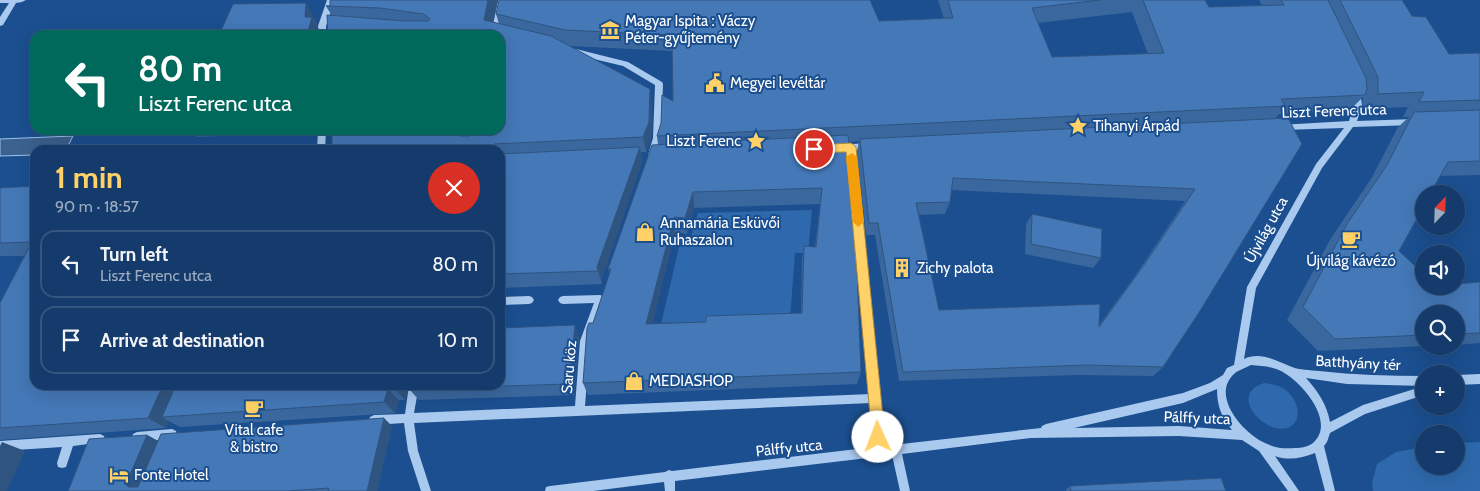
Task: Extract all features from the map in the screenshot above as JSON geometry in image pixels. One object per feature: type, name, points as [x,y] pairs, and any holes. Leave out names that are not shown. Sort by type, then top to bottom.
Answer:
[{"type":"street","points":[[0,22],[14,0]]},
{"type":"street","points":[[0,1],[22,0]]},
{"type":"street","points":[[322,30],[330,0]]},
{"type":"street","points":[[496,30],[502,0]]},
{"type":"street","points":[[322,26],[332,26]]},
{"type":"street","points":[[569,51],[625,64],[659,84],[657,138],[646,161],[660,157]]},
{"type":"street","points":[[1352,123],[1358,105],[1357,93],[1353,84]]},
{"type":"street","name":"Liszt Ferenc utca","points":[[1273,127],[1428,122]]},
{"type":"street","name":"Újvilág utca","points":[[1238,364],[1248,303],[1256,280],[1319,166],[1352,123]]},
{"type":"street","points":[[832,148],[880,146]]},
{"type":"street","points":[[851,147],[876,398],[879,453]]},
{"type":"street","name":"Saru köz","points":[[563,300],[600,299],[585,341],[580,410]]},
{"type":"street","points":[[505,301],[529,300]]},
{"type":"street","points":[[1250,361],[1263,361],[1278,365],[1291,372],[1307,384],[1318,399],[1325,415],[1325,430],[1318,444],[1308,452],[1294,455],[1279,454],[1263,449],[1242,435],[1230,421],[1223,406],[1221,392],[1223,379],[1238,364],[1250,361]]},
{"type":"street","name":"Batthyány tér","points":[[1291,372],[1347,379],[1415,381]]},
{"type":"street","name":"Pálffy utca","points":[[550,491],[669,475],[896,451],[1031,433],[1183,398],[1213,386],[1223,379]]},
{"type":"street","points":[[413,390],[409,418],[410,444],[426,491]]},
{"type":"street","name":"Batthyány tér","points":[[1325,430],[1363,410],[1415,393]]},
{"type":"street","points":[[366,421],[876,398]]},
{"type":"street","name":"Pálffy utca","points":[[1031,433],[1179,431],[1242,435]]},
{"type":"street","points":[[0,446],[172,434]]},
{"type":"street","points":[[62,463],[69,441]]},
{"type":"street","points":[[1318,444],[1330,491]]},
{"type":"street","points":[[1263,449],[1294,491]]},
{"type":"street","points":[[896,451],[905,491]]},
{"type":"street","points":[[669,475],[670,491]]},
{"type":"shaded area","points":[[73,136],[68,145],[30,145],[30,155],[0,156],[0,139]]},
{"type":"shaded area","points":[[812,210],[808,253],[795,253],[790,319],[661,324],[681,239],[691,237],[698,213]]},
{"type":"shaded area","points":[[1264,383],[1280,387],[1295,401],[1298,412],[1296,421],[1287,428],[1268,425],[1253,412],[1249,404],[1249,396],[1254,388]]},
{"type":"shaded area","points":[[1480,442],[1480,491],[1373,491],[1372,483],[1377,464],[1396,452],[1415,449],[1415,475],[1465,475],[1465,443]]},
{"type":"building","points":[[330,0],[488,0],[484,20],[551,36],[650,89],[649,122],[643,137],[493,145],[332,145],[332,135],[505,135],[505,30],[328,30],[327,15],[405,21],[428,21],[430,19],[424,14],[380,8],[326,6],[330,6]]},
{"type":"building","points":[[499,0],[870,0],[879,21],[953,18],[948,0],[1100,0],[1032,8],[1052,57],[1164,53],[1143,0],[1205,0],[1209,7],[1284,5],[1281,0],[1328,0],[1366,78],[1367,89],[1365,95],[1281,99],[1285,106],[657,136],[661,123],[662,95],[673,101],[672,35],[565,30],[496,14]]},
{"type":"building","points":[[1340,0],[1402,0],[1412,16],[1426,17],[1449,54],[1480,53],[1480,100],[1419,102],[1424,92],[1378,94],[1378,77]]},
{"type":"building","points":[[306,3],[305,17],[312,17],[308,30],[221,30],[233,4]]},
{"type":"building","points":[[1480,110],[1480,161],[1448,162],[1435,185],[1415,185],[1415,222],[1399,251],[1415,266],[1415,295],[1465,295],[1465,283],[1480,282],[1480,333],[1465,334],[1465,305],[1415,305],[1415,335],[1335,339],[1303,307],[1347,224],[1387,165],[1414,112]]},
{"type":"building","points":[[1288,118],[1302,144],[1200,311],[1163,367],[1087,365],[903,372],[878,223],[869,223],[860,139]],"holes":[[[953,178],[1195,189],[1144,265],[1099,327],[1100,304],[939,310],[916,203],[950,202]]]},
{"type":"building","points":[[848,135],[857,221],[855,221],[861,372],[583,383],[587,328],[589,323],[593,323],[611,269],[608,269],[652,145]],"holes":[[[822,188],[816,247],[804,246],[802,313],[706,316],[706,322],[646,324],[674,217],[685,218],[693,192]]]},
{"type":"building","points":[[640,147],[597,267],[598,271],[505,274],[505,154]]},
{"type":"building","points":[[30,186],[30,242],[0,243],[0,188]]},
{"type":"building","points":[[1032,214],[1102,229],[1101,258],[1031,244]]},
{"type":"building","points":[[30,246],[30,390],[161,390],[148,418],[0,428],[0,303]]},
{"type":"building","points":[[575,325],[569,384],[505,386],[505,328]]},
{"type":"building","points":[[174,390],[388,390],[384,402],[162,417]]},
{"type":"building","points":[[384,418],[367,491],[328,491],[329,488],[288,491],[68,491],[89,439],[147,435],[126,484],[128,487],[138,487],[161,434]]},
{"type":"building","points":[[1221,478],[1226,491],[1071,491],[1070,486]]},
{"type":"slow traffic","points":[[852,157],[858,222]]},
{"type":"place","name":"Magyar Ispita : Váczy Péter-gyűjtemény","points":[[610,30]]},
{"type":"place","name":"Megyei levéltár","points":[[715,83]]},
{"type":"place","name":"Tihanyi Árpád","points":[[1078,126]]},
{"type":"place","name":"Liszt Ferenc","points":[[756,141]]},
{"type":"place","name":"Annamária Esküvői Ruhaszalon","points":[[645,232]]},
{"type":"place","name":"Újvilág kávézó","points":[[1351,239]]},
{"type":"place","name":"Zichy palota","points":[[902,268]]},
{"type":"place","name":"MEDIASHOP","points":[[634,381]]},
{"type":"place","name":"Vital cafe & bistro","points":[[254,408]]},
{"type":"place","name":"Fonte Hotel","points":[[119,475]]},
{"type":"route","points":[[814,149],[851,147],[876,398],[878,437]]}]
